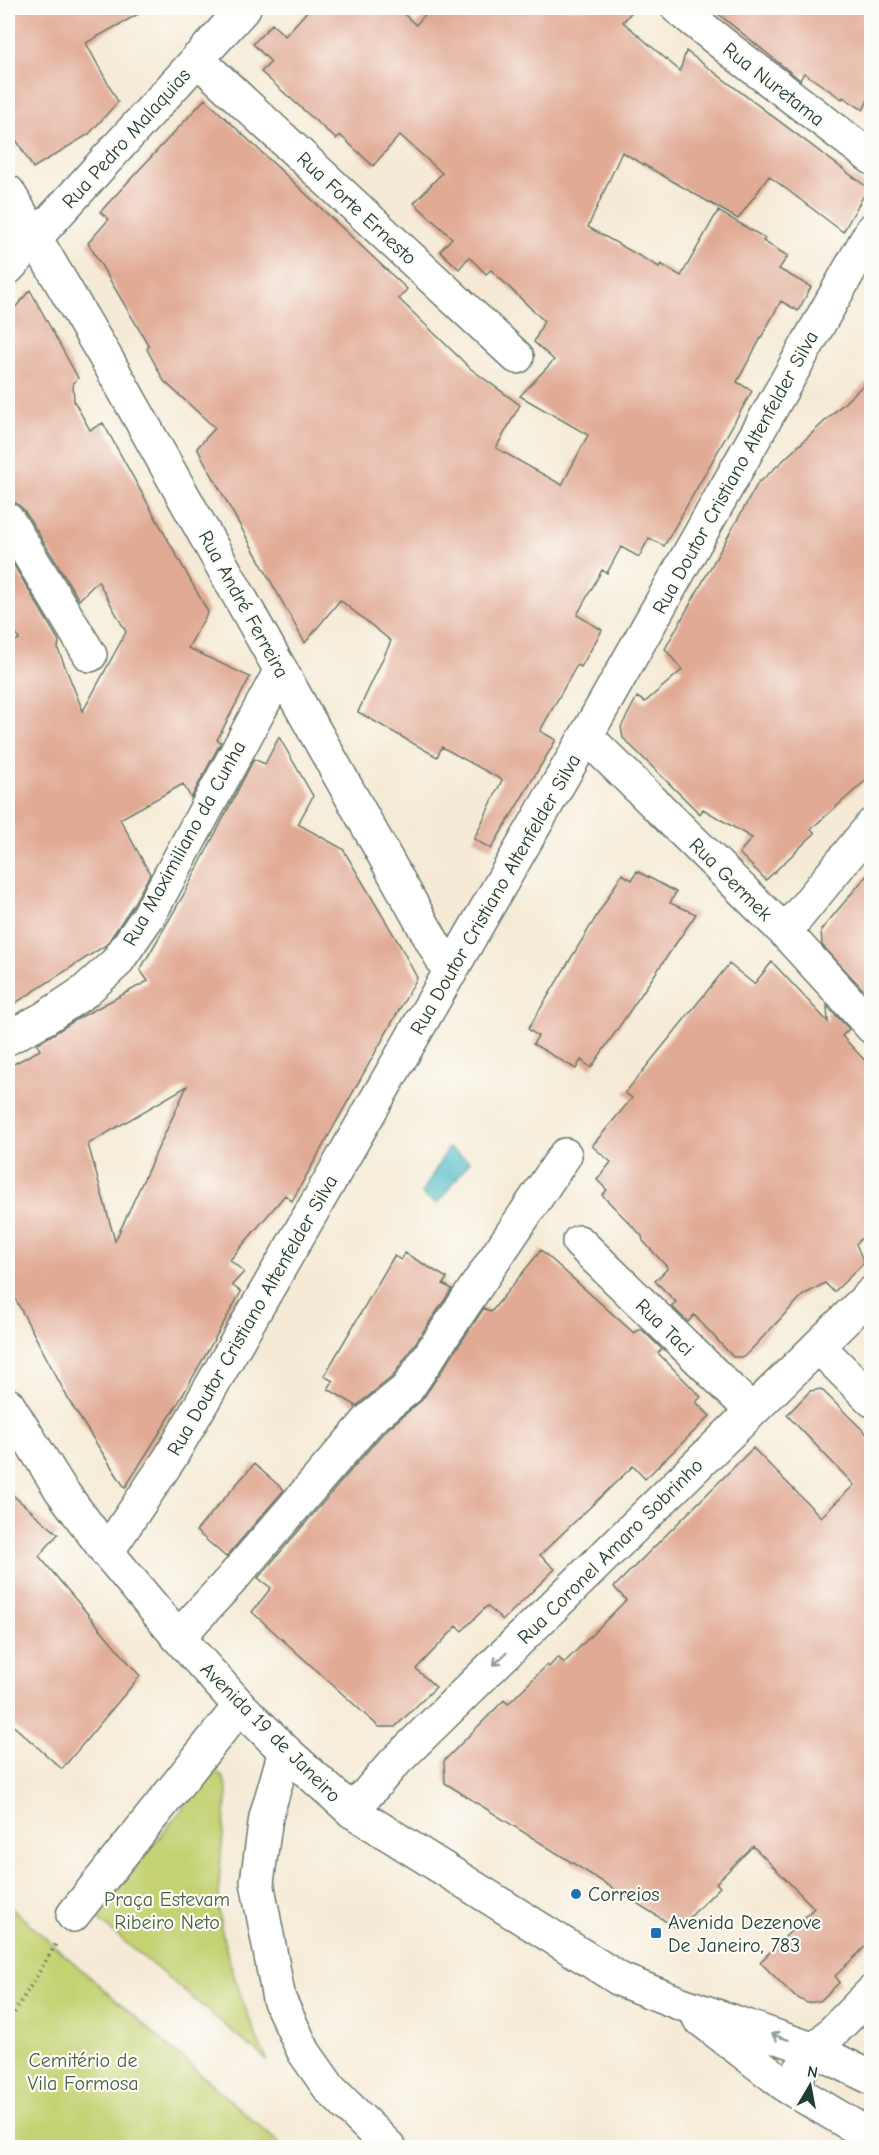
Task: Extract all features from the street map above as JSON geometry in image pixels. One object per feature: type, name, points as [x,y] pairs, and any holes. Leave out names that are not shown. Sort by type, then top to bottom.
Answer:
[{"type":"street","name":"Rua Pedro Malaquias","points":[[8,268],[244,8]]},
{"type":"street","name":"Rua Nuretama","points":[[678,8],[872,158]]},
{"type":"street","name":"Rua Forte Ernesto","points":[[197,59],[517,357]]},
{"type":"street","name":"Rua André Ferreira","points":[[8,192],[36,237],[450,973]]},
{"type":"street","name":"Rua Doutor Cristiano Altenfelder Silva","points":[[107,1552],[171,1458],[586,736],[872,230]]},
{"type":"street","points":[[8,520],[90,655]]},
{"type":"street","name":"Rua Maximiliano da Cunha","points":[[8,1038],[45,1018],[84,992],[116,963],[148,915],[281,670]]},
{"type":"street","name":"Rua Germek","points":[[586,736],[785,932],[872,1027]]},
{"type":"street","points":[[785,932],[872,825]]},
{"type":"street","points":[[178,1637],[230,1581],[370,1419],[406,1389],[565,1155]]},
{"type":"street","name":"Rua Taci","points":[[579,1242],[752,1411]]},
{"type":"street","name":"Rua Coronel Amaro Sobrinho","points":[[352,1811],[393,1764],[872,1293]]},
{"type":"street","points":[[818,1346],[872,1400]]},
{"type":"street","name":"Avenida 19 de Janeiro","points":[[8,1405],[61,1490],[107,1552],[178,1637],[240,1706],[285,1751],[352,1811],[621,1980],[679,2003],[815,2049],[872,2078]]},
{"type":"street","points":[[73,1915],[240,1706]]},
{"type":"street","points":[[285,1751],[266,1817],[257,1882],[279,1999],[304,2052],[330,2089],[390,2148]]},
{"type":"street","points":[[788,2087],[815,2049],[872,1992]]},
{"type":"street","name":"Avenida 19 de Janeiro","points":[[679,2003],[788,2087],[872,2137]]},
{"type":"path","points":[[8,2023],[73,1915]]},
{"type":"green space","name":"Praça Estevam Ribeiro Neto","points":[[211,1774],[219,1774],[224,1779],[227,1790],[219,1879],[222,1933],[243,2002],[257,2040],[268,2061],[95,1917]]},
{"type":"green space","name":"Cemitério de Vila Formosa","points":[[8,1905],[283,2147],[8,2147]]},
{"type":"water","points":[[448,1148],[470,1161],[438,1204],[422,1193]]},
{"type":"building","points":[[8,8],[149,8],[86,43],[118,102],[89,134],[33,168],[8,126]]},
{"type":"building","points":[[310,8],[397,8],[416,25],[431,8],[635,8],[623,22],[680,71],[686,51],[868,188],[843,232],[769,176],[738,219],[622,152],[588,227],[659,267],[661,264],[681,276],[718,211],[765,238],[763,241],[788,256],[779,269],[811,287],[798,311],[781,301],[737,382],[752,391],[664,546],[649,538],[639,557],[621,547],[607,573],[602,570],[577,615],[602,630],[581,667],[577,665],[540,731],[556,740],[491,849],[474,839],[502,780],[442,747],[437,757],[358,712],[391,641],[340,600],[305,643],[197,448],[215,428],[164,381],[147,349],[149,346],[88,243],[109,219],[100,212],[205,99],[407,289],[399,299],[471,369],[520,405],[496,448],[562,485],[588,435],[520,396],[554,360],[534,342],[544,321],[491,270],[486,274],[469,257],[459,269],[440,251],[452,238],[414,203],[442,173],[400,135],[373,166],[340,135],[336,139],[261,72],[271,62],[253,44],[272,24],[285,36]]},
{"type":"building","points":[[711,8],[872,8],[872,92],[863,110],[843,97],[842,99],[804,73],[800,80]]},
{"type":"building","points":[[30,290],[78,378],[73,384],[74,401],[90,430],[103,423],[208,612],[188,648],[250,677],[217,740],[221,742],[191,798],[183,784],[120,819],[150,874],[133,905],[106,945],[8,1008],[8,646],[19,639],[8,620],[8,555],[59,641],[58,649],[83,711],[126,632],[98,581],[79,600],[24,510],[16,503],[8,501],[8,316]]},
{"type":"building","points":[[872,377],[872,775],[811,829],[815,833],[766,880],[739,853],[752,838],[703,809],[700,814],[623,738],[621,727],[637,697],[645,702],[682,670],[665,649],[759,481]]},
{"type":"building","points":[[279,737],[313,796],[298,824],[343,849],[417,978],[292,1201],[285,1195],[230,1260],[244,1272],[232,1285],[241,1292],[177,1405],[125,1488],[71,1404],[8,1285],[8,1067],[40,1050],[37,1044],[77,1019],[148,981],[140,970],[183,896],[254,759],[265,764]],"holes":[[[187,1086],[115,1241],[88,1144]]]},
{"type":"building","points":[[872,869],[872,999],[822,945],[821,930]]},
{"type":"building","points":[[637,871],[676,892],[670,903],[696,914],[591,1068],[581,1060],[576,1069],[533,1044],[538,1036],[528,1029],[622,874],[632,880]]},
{"type":"building","points":[[772,962],[828,1022],[827,1006],[849,1029],[842,1036],[872,1068],[872,1227],[856,1244],[864,1263],[834,1292],[825,1283],[803,1295],[744,1357],[733,1357],[694,1315],[688,1322],[671,1306],[676,1302],[655,1281],[668,1268],[643,1241],[642,1236],[602,1195],[607,1190],[597,1180],[611,1162],[592,1146],[632,1098],[625,1093],[729,964],[754,984]]},
{"type":"building","points":[[541,1250],[634,1333],[641,1329],[662,1349],[658,1353],[701,1397],[696,1402],[710,1416],[645,1479],[633,1466],[540,1555],[555,1569],[503,1620],[487,1606],[462,1631],[457,1626],[416,1669],[436,1687],[395,1727],[379,1727],[252,1612],[271,1588],[258,1578],[383,1433],[422,1400],[484,1308],[491,1312]]},
{"type":"building","points":[[405,1253],[447,1278],[443,1284],[452,1289],[393,1376],[355,1407],[328,1389],[333,1381],[324,1376],[394,1256],[401,1260]]},
{"type":"building","points":[[821,1389],[872,1439],[872,1940],[835,1976],[840,1982],[820,2001],[807,2003],[794,1996],[760,1962],[814,1908],[753,1846],[716,1883],[720,1887],[678,1929],[445,1783],[444,1761],[504,1700],[508,1704],[558,1657],[564,1663],[626,1600],[614,1587],[753,1448],[821,1517],[854,1485],[787,1415],[810,1391]]},
{"type":"building","points":[[254,1464],[284,1490],[226,1557],[196,1531]]},
{"type":"building","points":[[8,1491],[58,1534],[39,1556],[140,1676],[62,1769],[8,1721]]},
{"type":"place","name":"Correios","points":[[576,1894]]},
{"type":"place","name":"Avenida Dezenove De Janeiro, 783","points":[[656,1933]]}]
